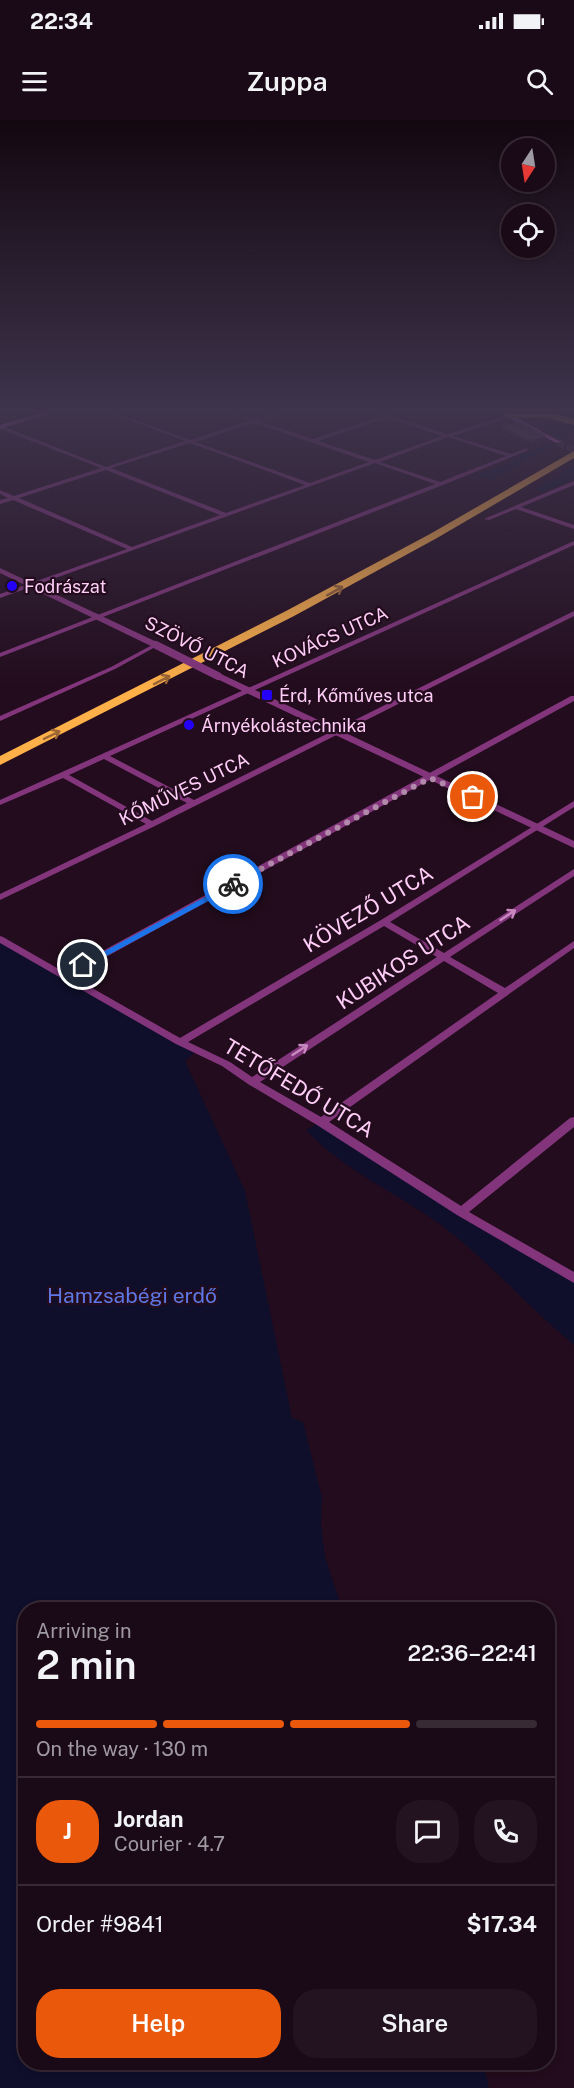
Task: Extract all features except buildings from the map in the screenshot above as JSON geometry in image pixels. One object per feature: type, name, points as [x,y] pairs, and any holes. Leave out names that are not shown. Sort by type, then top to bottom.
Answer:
[{"type":"highway","points":[[0,761],[289,616],[405,552],[480,505]]},
{"type":"highway","points":[[0,747],[230,633],[440,519]]},
{"type":"street","points":[[30,505],[133,549]]},
{"type":"street","points":[[198,505],[225,515]]},
{"type":"street","points":[[0,596],[254,505]]},
{"type":"street","points":[[0,655],[387,505]]},
{"type":"street","points":[[488,519],[520,505]]},
{"type":"street","points":[[515,507],[574,527]]},
{"type":"street","name":"KOVÁCS UTCA","points":[[0,803],[574,543]]},
{"type":"street","name":"SZÖVŐ UTCA","points":[[0,570],[334,733],[574,845]]},
{"type":"street","name":"KŐMŰVES UTCA","points":[[0,897],[152,824],[574,613]]},
{"type":"street","points":[[0,719],[113,668],[156,645]]},
{"type":"street","points":[[63,976],[574,698]]},
{"type":"street","points":[[105,756],[193,803]]},
{"type":"street","points":[[64,775],[152,824]]},
{"type":"street","name":"KÖVEZŐ UTCA","points":[[180,1042],[384,921],[574,803]]},
{"type":"street","name":"KUBIKOS UTCA","points":[[252,1083],[441,957],[574,872]]},
{"type":"street","points":[[384,921],[441,957],[504,992]]},
{"type":"street","name":"TETŐFEDŐ UTCA","points":[[0,939],[180,1042],[226,1065],[252,1083],[321,1122],[462,1212],[574,1278]]},
{"type":"street","points":[[321,1122],[574,944]]},
{"type":"street","points":[[462,1212],[574,1121]]},
{"type":"green space","name":"Hamzsabégi erdő","points":[[0,939],[197,1050],[185,1061],[245,1191],[292,1418],[303,1422],[322,1498],[321,1525],[325,1557],[340,1602],[18,1602],[18,2070],[485,2070],[489,2088],[0,2088]]},
{"type":"green space","points":[[321,1122],[574,1278],[574,1345],[459,1239],[424,1213],[353,1169],[306,1130]]},
{"type":"way so far","points":[[233,884],[430,778],[473,797]]},
{"type":"place","name":"Fodrászat","points":[[12,586]]},
{"type":"place","name":"Érd, Kőműves utca","points":[[267,695]]},
{"type":"place","name":"Árnyékolástechnika","points":[[189,725]]},
{"type":"route","points":[[83,965],[233,884]]}]
